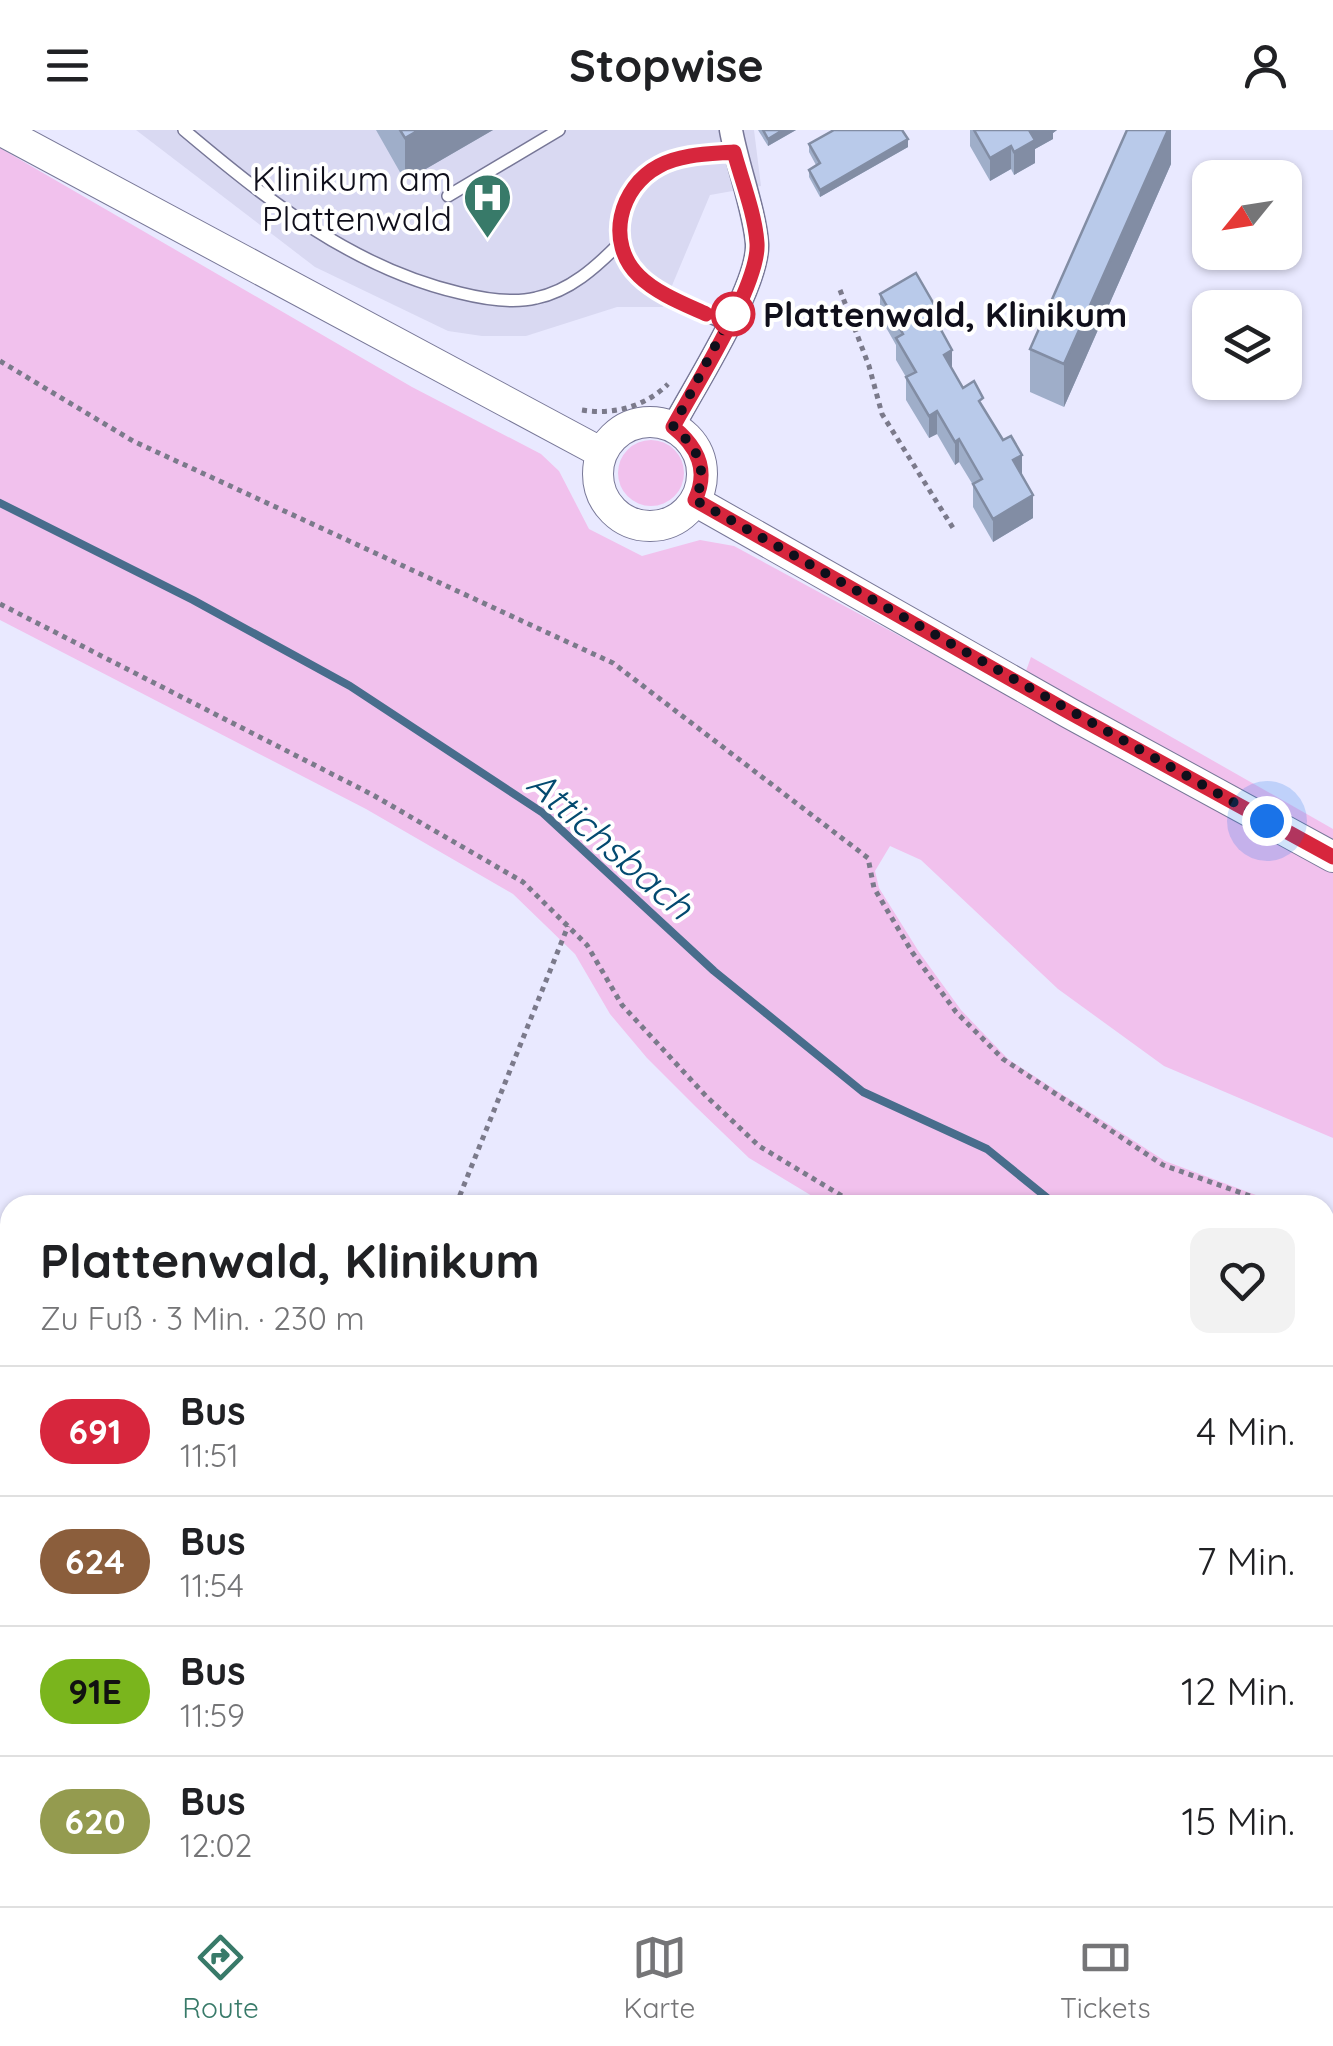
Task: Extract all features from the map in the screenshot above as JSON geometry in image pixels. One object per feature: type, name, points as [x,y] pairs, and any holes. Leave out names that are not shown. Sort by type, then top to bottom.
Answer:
[{"type":"street","points":[[0,130],[602,453]]},
{"type":"street","points":[[673,427],[754,265],[757,243],[733,141]]},
{"type":"street","points":[[648,422],[673,427],[689,440],[699,456],[702,474],[695,500],[682,516],[668,524],[642,526],[626,521],[609,507],[600,488],[602,453],[613,437],[634,424],[648,422]]},
{"type":"street","points":[[695,500],[1333,857]]},
{"type":"lane","points":[[184,130],[254,190],[307,226],[352,252],[440,288],[491,299],[536,298],[576,282],[620,244]]},
{"type":"lane","points":[[448,196],[559,130]]},
{"type":"lane","points":[[727,325],[646,282],[625,259],[620,244],[624,206],[647,173],[672,160],[733,141]]},
{"type":"path","points":[[840,290],[869,366],[882,414],[953,528]]},
{"type":"path","points":[[0,362],[133,441],[613,662],[868,858],[874,888],[912,952],[956,1012],[1004,1060],[1163,1165],[1246,1195]]},
{"type":"path","points":[[569,403],[585,411],[620,410],[654,398],[670,382],[691,393]]},
{"type":"path","points":[[0,604],[390,805],[522,882],[587,945],[622,1005],[706,1096],[758,1146],[840,1195]]},
{"type":"path","points":[[460,1195],[568,926]]},
{"type":"shaded area","name":"Klinikum am Plattenwald","points":[[136,130],[754,130],[761,186],[710,195],[663,307],[617,307],[526,336],[482,336],[448,331],[315,267]]},
{"type":"shaded area","points":[[0,148],[412,387],[541,454],[559,471],[589,529],[642,556],[700,540],[734,546],[1016,699],[1031,657],[1333,829],[1333,1138],[1164,1066],[1058,989],[921,860],[890,846],[875,871],[879,888],[961,1010],[1008,1059],[1165,1161],[1256,1195],[810,1195],[749,1158],[647,1058],[610,1014],[575,954],[513,894],[366,809],[0,620]]},
{"type":"shaded area","points":[[651,440],[674,450],[684,473],[674,496],[651,506],[628,496],[618,473],[628,450]]},
{"type":"building","points":[[400,130],[419,130],[405,138]]},
{"type":"building","points":[[763,130],[783,130],[768,139]]},
{"type":"building","points":[[834,130],[902,130],[908,139],[820,190],[809,170],[820,163],[809,144]]},
{"type":"building","points":[[974,130],[1029,130],[1035,140],[1014,152],[1011,146],[990,158]]},
{"type":"building","points":[[1127,130],[1168,130],[1064,364],[1030,349]]},
{"type":"building","points":[[916,273],[939,313],[934,317],[952,350],[944,355],[963,388],[974,381],[983,398],[979,401],[1003,440],[1011,436],[1022,455],[1013,460],[1033,495],[993,519],[973,484],[982,479],[959,439],[955,442],[937,411],[929,416],[906,377],[916,372],[896,338],[903,334],[880,294]]},
{"type":"waterway","name":"Attichsbach","points":[[0,503],[193,600],[350,686],[543,813],[714,971],[863,1092],[987,1149],[1044,1195]]},
{"type":"bus line","name":"691","points":[[706,314],[638,275],[622,253],[620,221],[630,193],[647,173],[660,165],[691,156],[734,152],[757,243],[754,265],[736,306],[673,427],[689,440],[699,456],[702,474],[695,500],[1333,857]]},
{"type":"place","name":"Klinikum am Plattenwald","points":[[487,240]]},
{"type":"place","name":"Plattenwald, Klinikum","points":[[733,314]]},
{"type":"route","points":[[733,314],[736,306],[673,427],[689,440],[699,456],[702,474],[695,500],[1267,821]]}]
